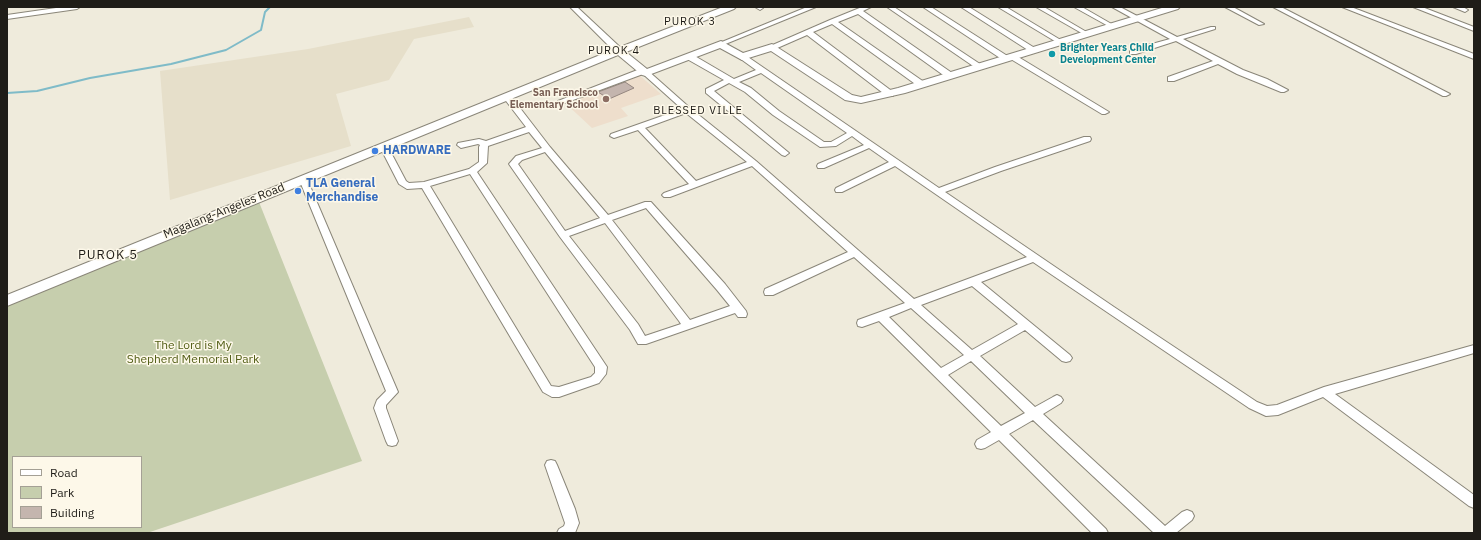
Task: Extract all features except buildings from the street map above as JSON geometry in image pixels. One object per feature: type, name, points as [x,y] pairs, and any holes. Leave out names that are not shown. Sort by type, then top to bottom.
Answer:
[{"type":"street","points":[[7,17],[77,7]]},
{"type":"street","points":[[573,7],[619,51],[687,110],[753,163],[972,356],[1165,533],[1187,516]]},
{"type":"street","name":"Magalang-Angeles Road","points":[[7,300],[619,51],[731,7]]},
{"type":"street","points":[[562,101],[690,57],[813,7]]},
{"type":"street","points":[[742,57],[772,47],[868,7]]},
{"type":"street","points":[[890,7],[979,66]]},
{"type":"street","points":[[926,7],[1009,58],[1105,112]]},
{"type":"street","points":[[964,7],[1034,50]]},
{"type":"street","points":[[1001,7],[1060,42]]},
{"type":"street","points":[[1039,7],[1087,34]]},
{"type":"street","points":[[1077,7],[1112,26]]},
{"type":"street","points":[[1115,7],[1219,61],[1284,90]]},
{"type":"street","points":[[772,47],[849,98],[856,100],[867,100],[1175,7]]},
{"type":"street","points":[[1228,7],[1261,24]]},
{"type":"street","points":[[1276,7],[1446,94]]},
{"type":"street","points":[[1345,7],[1474,57]]},
{"type":"street","points":[[1416,7],[1474,29]]},
{"type":"street","points":[[1456,7],[1465,10]]},
{"type":"street","points":[[858,11],[949,75]]},
{"type":"street","points":[[832,21],[921,84]]},
{"type":"street","points":[[1133,52],[1213,28]]},
{"type":"street","points":[[808,32],[890,94]]},
{"type":"street","points":[[721,44],[762,70],[894,163],[1110,310],[1253,405],[1266,411],[1278,410],[1324,392],[1474,349]]},
{"type":"street","points":[[690,57],[748,90],[776,113],[823,145],[833,144],[852,133]]},
{"type":"street","points":[[1171,79],[1219,61]]},
{"type":"street","points":[[762,70],[709,91],[785,153]]},
{"type":"street","points":[[507,97],[547,149],[607,220],[684,319],[687,326]]},
{"type":"street","points":[[614,136],[687,110]]},
{"type":"street","points":[[640,127],[695,185]]},
{"type":"street","points":[[485,144],[532,128]]},
{"type":"street","points":[[937,192],[998,169],[1087,139]]},
{"type":"street","points":[[461,145],[479,140],[485,144]]},
{"type":"street","points":[[384,147],[402,182],[407,186],[426,185],[472,171],[483,163],[483,147],[485,144]]},
{"type":"street","points":[[821,166],[870,145]]},
{"type":"street","points":[[547,149],[520,158],[513,164],[563,235],[634,327],[642,341],[739,311],[716,281],[648,204],[563,235]]},
{"type":"street","points":[[667,195],[753,163]]},
{"type":"street","points":[[839,190],[894,163]]},
{"type":"street","points":[[426,185],[547,389],[552,392],[559,392],[595,380],[600,374],[601,367],[472,171]]},
{"type":"street","points":[[303,179],[392,392],[381,403],[380,408],[392,441]]},
{"type":"street","points":[[769,292],[855,253]]},
{"type":"street","points":[[862,323],[1035,258]]},
{"type":"street","points":[[973,281],[1066,358]]},
{"type":"street","points":[[881,316],[1101,533]]},
{"type":"street","points":[[939,374],[1026,325]]},
{"type":"street","points":[[1324,392],[1474,502]]},
{"type":"street","points":[[981,444],[1057,400]]},
{"type":"street","points":[[551,465],[572,522],[570,530],[564,533]]},
{"type":"shaded area","points":[[469,17],[474,27],[414,39],[389,80],[336,94],[351,146],[170,200],[160,71],[308,49]]},
{"type":"shaded area","name":"San Francisco Elementary School","points":[[638,74],[661,94],[621,108],[628,116],[592,128],[563,101]]},
{"type":"green space","name":"The Lord is My Shepherd Memorial Park","points":[[259,202],[362,461],[147,533],[7,533],[7,302]]},
{"type":"waterway","points":[[7,93],[37,91],[90,78],[171,64],[226,50],[261,30],[265,12],[270,7]]},
{"type":"place","name":"Brighter Years Child Development Center","points":[[1052,54]]},
{"type":"place","name":"San Francisco Elementary School","points":[[606,99]]},
{"type":"place","name":"HARDWARE","points":[[375,151]]},
{"type":"place","name":"TLA General Merchandise","points":[[298,191]]},
{"type":"district","name":"PUROK 3","points":[[690,22]]},
{"type":"district","name":"PUROK 4","points":[[614,51]]},
{"type":"district","name":"BLESSED VILLE","points":[[698,111]]},
{"type":"district","name":"PUROK 5","points":[[108,255]]}]
